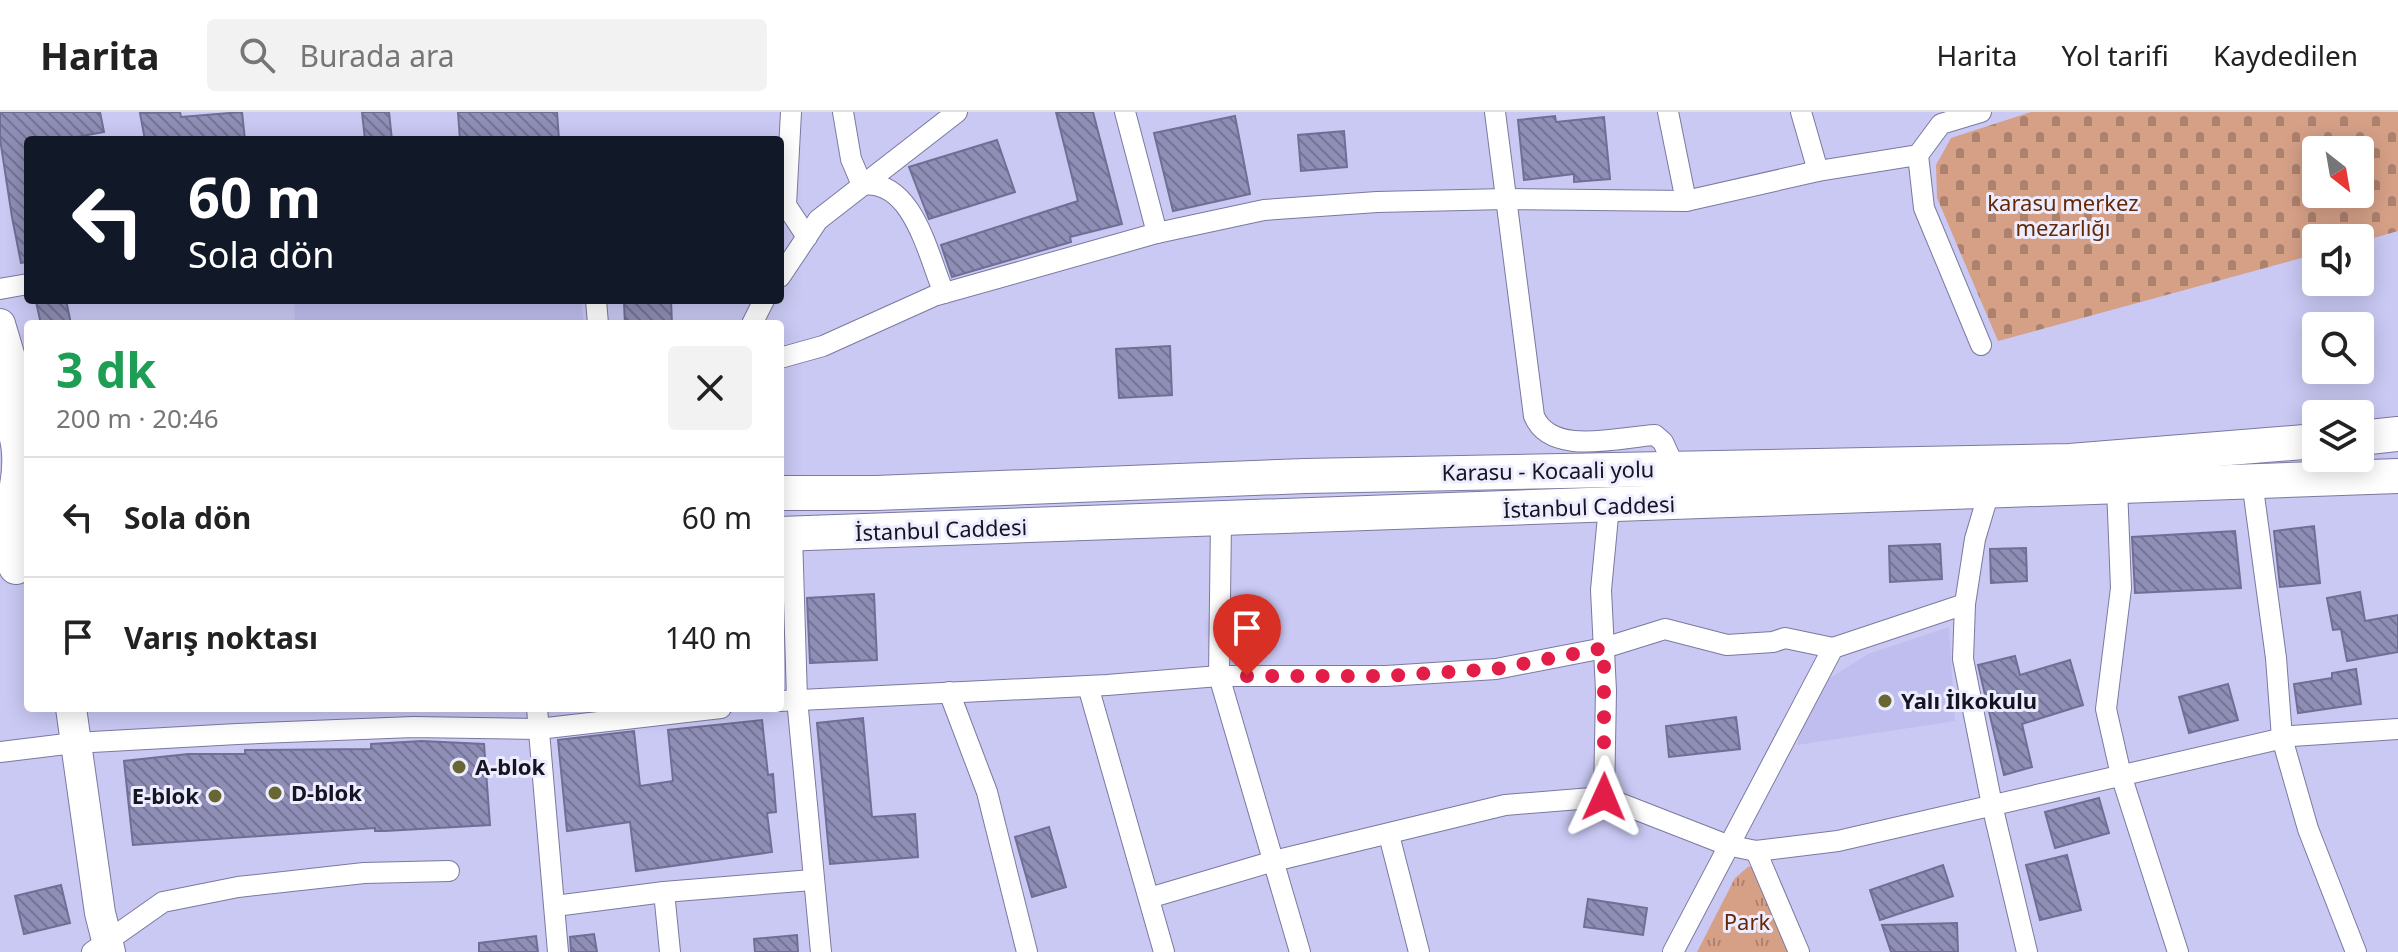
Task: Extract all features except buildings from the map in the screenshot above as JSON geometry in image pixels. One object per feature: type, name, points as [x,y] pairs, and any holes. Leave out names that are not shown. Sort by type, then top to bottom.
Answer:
[{"type":"highway","points":[[2374,437],[2398,434]]},
{"type":"highway","name":"Karasu - Kocaali yolu","points":[[784,493],[1675,468],[2070,461],[2302,442]]},
{"type":"highway","name":"İstanbul Caddesi","points":[[786,534],[1221,521],[2398,476]]},
{"type":"highway","points":[[13,500],[18,569]]},
{"type":"main road","points":[[0,324],[24,403]]},
{"type":"main road","points":[[0,386],[17,442],[20,469],[13,500]]},
{"type":"main road","points":[[57,712],[68,744],[100,949]]},
{"type":"main road","points":[[68,744],[71,712]]},
{"type":"street","points":[[791,112],[786,205],[807,237]]},
{"type":"street","points":[[843,112],[851,159],[862,185]]},
{"type":"street","points":[[784,271],[818,220],[957,112]]},
{"type":"street","points":[[1125,112],[1157,233]]},
{"type":"street","points":[[1495,112],[1532,400],[1540,429],[1553,438],[1579,441],[1655,435],[1663,442],[1675,468]]},
{"type":"street","points":[[1668,112],[1686,201]]},
{"type":"street","points":[[1801,112],[1818,171]]},
{"type":"street","points":[[1981,112],[1941,124],[1918,155],[1924,208],[1981,345]]},
{"type":"street","points":[[784,357],[823,346],[944,293],[1157,233],[1264,210],[1506,199],[1686,201],[1818,171],[1918,155]]},
{"type":"street","points":[[862,185],[892,189],[904,201],[944,293]]},
{"type":"street","points":[[0,289],[24,285]]},
{"type":"street","points":[[2252,481],[2276,658],[2282,738],[2308,829],[2356,952]]},
{"type":"street","points":[[2117,487],[2121,588],[2106,709],[2121,775],[2178,952]]},
{"type":"street","points":[[1989,492],[1975,539],[1965,604],[1963,659],[1992,805],[2027,952]]},
{"type":"street","points":[[1604,797],[1601,590],[1609,506]]},
{"type":"street","points":[[1221,521],[1219,676],[1300,952]]},
{"type":"street","points":[[786,534],[788,700],[821,952]]},
{"type":"street","points":[[788,700],[1088,686],[1219,676],[1386,676],[1480,670],[1604,648],[1665,629],[1727,645],[1785,638],[1833,648],[1965,604]]},
{"type":"street","points":[[1673,952],[1833,648]]},
{"type":"street","points":[[1088,686],[1164,952]]},
{"type":"street","points":[[949,692],[987,792],[1027,952]]},
{"type":"street","points":[[537,712],[558,952]]},
{"type":"street","points":[[0,752],[68,744],[413,727],[538,729],[686,712]]},
{"type":"street","points":[[1149,898],[1274,861],[1505,805],[1604,797],[1727,845],[1756,851],[1838,841],[2282,738],[2398,729]]},
{"type":"street","points":[[1389,835],[1419,952]]},
{"type":"street","points":[[1756,851],[1799,952]]},
{"type":"street","points":[[100,949],[163,902],[238,887],[364,873],[449,871]]},
{"type":"street","points":[[555,906],[664,892],[812,880]]},
{"type":"street","points":[[664,892],[670,952]]},
{"type":"shaded area","points":[[294,304],[582,304],[584,320],[295,320]]},
{"type":"shaded area","name":"Yalı İlkokulu","points":[[1949,627],[1955,721],[1797,745],[1804,722],[1827,680],[1868,654]]},
{"type":"green space","name":"karasu merkez mezarlığı","points":[[2031,112],[2398,112],[2398,231],[2374,238],[2374,224],[2302,224],[2302,258],[1998,341],[1937,198],[1936,165],[1951,138]]},
{"type":"green space","name":"Park","points":[[1749,866],[1758,872],[1793,952],[1697,952],[1735,878]]},
{"type":"place","name":"Yalı İlkokulu","points":[[1885,701]]},
{"type":"place","name":"A-blok","points":[[459,767]]},
{"type":"place","name":"D-blok","points":[[275,793]]},
{"type":"place","name":"E-blok","points":[[215,796]]},
{"type":"route","points":[[1247,676],[1386,676],[1496,669],[1604,648],[1604,797]]}]
